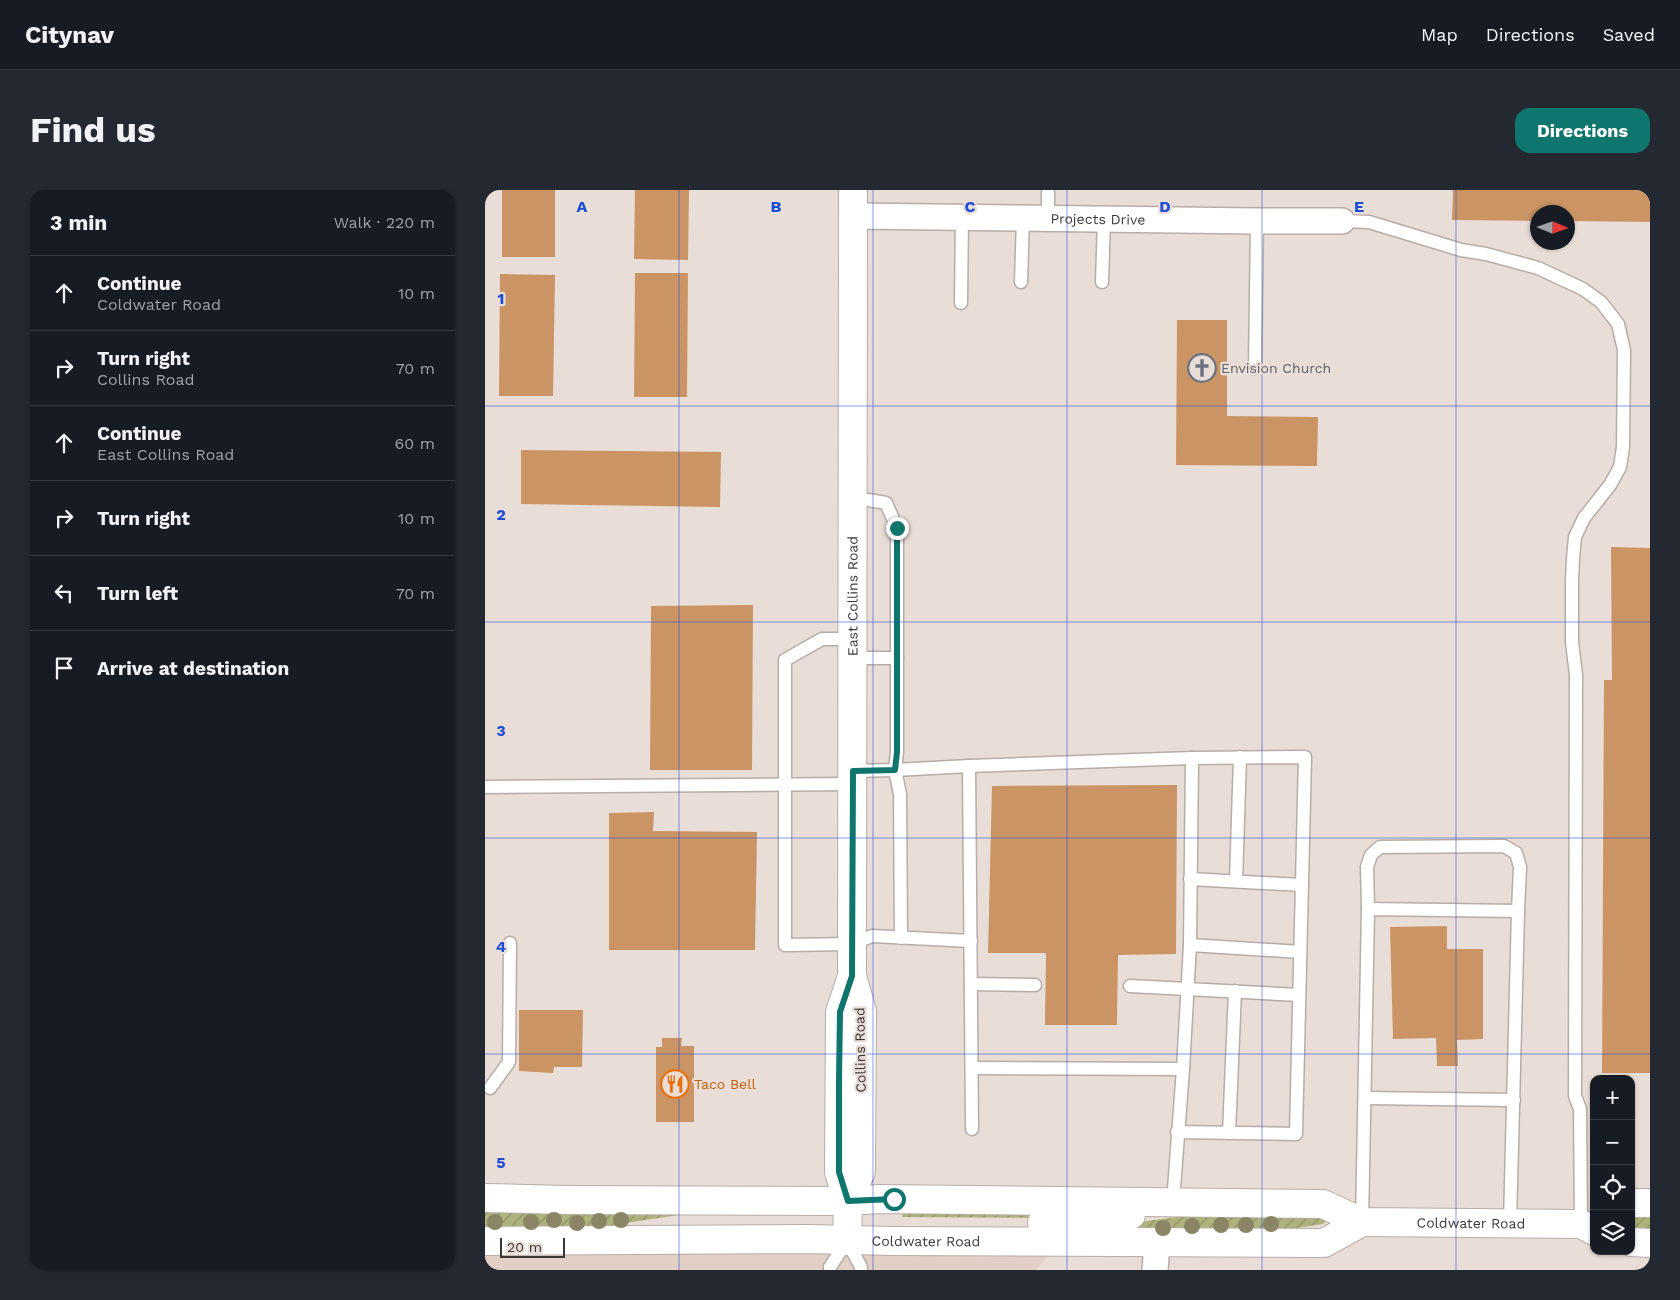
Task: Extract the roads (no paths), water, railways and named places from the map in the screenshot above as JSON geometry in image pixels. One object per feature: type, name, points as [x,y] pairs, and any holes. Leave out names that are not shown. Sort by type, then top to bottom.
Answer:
[{"type":"main road","name":"East Collins Road","points":[[852,976],[853,203]]},
{"type":"main road","name":"Collins Road","points":[[847,1240],[848,1201],[861,1171],[862,1011],[852,976]]},
{"type":"main road","name":"Coldwater Road","points":[[485,1198],[848,1201],[880,1199],[1323,1204],[1362,1222],[1589,1224]]},
{"type":"main road","points":[[641,1240],[649,1229],[705,1218],[816,1218],[848,1201]]},
{"type":"main road","points":[[847,1240],[863,1229],[879,1224],[1075,1223],[1159,1210],[1173,1202]]},
{"type":"main road","points":[[1635,1203],[1650,1203]]},
{"type":"main road","name":"Coldwater Road","points":[[485,1241],[805,1239],[1324,1243],[1362,1222]]},
{"type":"main road","points":[[1635,1242],[1650,1243]]},
{"type":"street","name":"Projects Drive","points":[[853,203],[962,218],[1342,221]]},
{"type":"street","points":[[1155,1270],[1157,1243]]},
{"type":"lane","points":[[1048,190],[1048,219]]},
{"type":"lane","points":[[961,304],[962,218]]},
{"type":"lane","points":[[1021,282],[1023,218]]},
{"type":"lane","points":[[1102,282],[1104,219]]},
{"type":"lane","points":[[1255,368],[1257,221]]},
{"type":"lane","points":[[1342,221],[1369,222],[1461,250],[1486,254],[1538,268],[1583,289],[1601,302],[1618,324],[1624,350],[1623,447],[1620,467],[1610,485],[1584,518],[1575,537],[1572,589],[1576,675],[1575,1096],[1580,1109],[1589,1224]]},
{"type":"lane","points":[[853,499],[886,503],[897,528],[895,770],[900,794],[901,938]]},
{"type":"lane","points":[[897,658],[822,639],[785,660],[785,945],[852,944],[872,936],[971,940]]},
{"type":"lane","points":[[1236,881],[1240,757]]},
{"type":"lane","points":[[485,787],[785,786],[852,778],[895,770],[1192,758],[1305,757],[1296,1134],[1177,1132]]},
{"type":"lane","points":[[1173,1202],[1191,946],[1192,758]]},
{"type":"lane","points":[[969,766],[972,1129]]},
{"type":"lane","points":[[1362,1222],[1367,867],[1371,854],[1380,848],[1504,846],[1516,853],[1520,866],[1510,1223]]},
{"type":"lane","points":[[1190,879],[1302,884]]},
{"type":"lane","points":[[1367,909],[1518,911]]},
{"type":"lane","points":[[490,1088],[509,1062],[510,943]]},
{"type":"lane","points":[[1191,946],[1301,952]]},
{"type":"lane","points":[[971,984],[1035,985]]},
{"type":"lane","points":[[1130,986],[1299,995]]},
{"type":"lane","points":[[1229,1133],[1235,991]]},
{"type":"lane","points":[[972,1068],[1183,1069]]},
{"type":"lane","points":[[1365,1098],[1514,1100]]},
{"type":"lane","points":[[831,1270],[847,1240]]},
{"type":"lane","points":[[847,1240],[861,1270]]},
{"type":"place","name":"Envision Church","points":[[1202,368]]},
{"type":"place","name":"Taco Bell","points":[[675,1084]]}]
